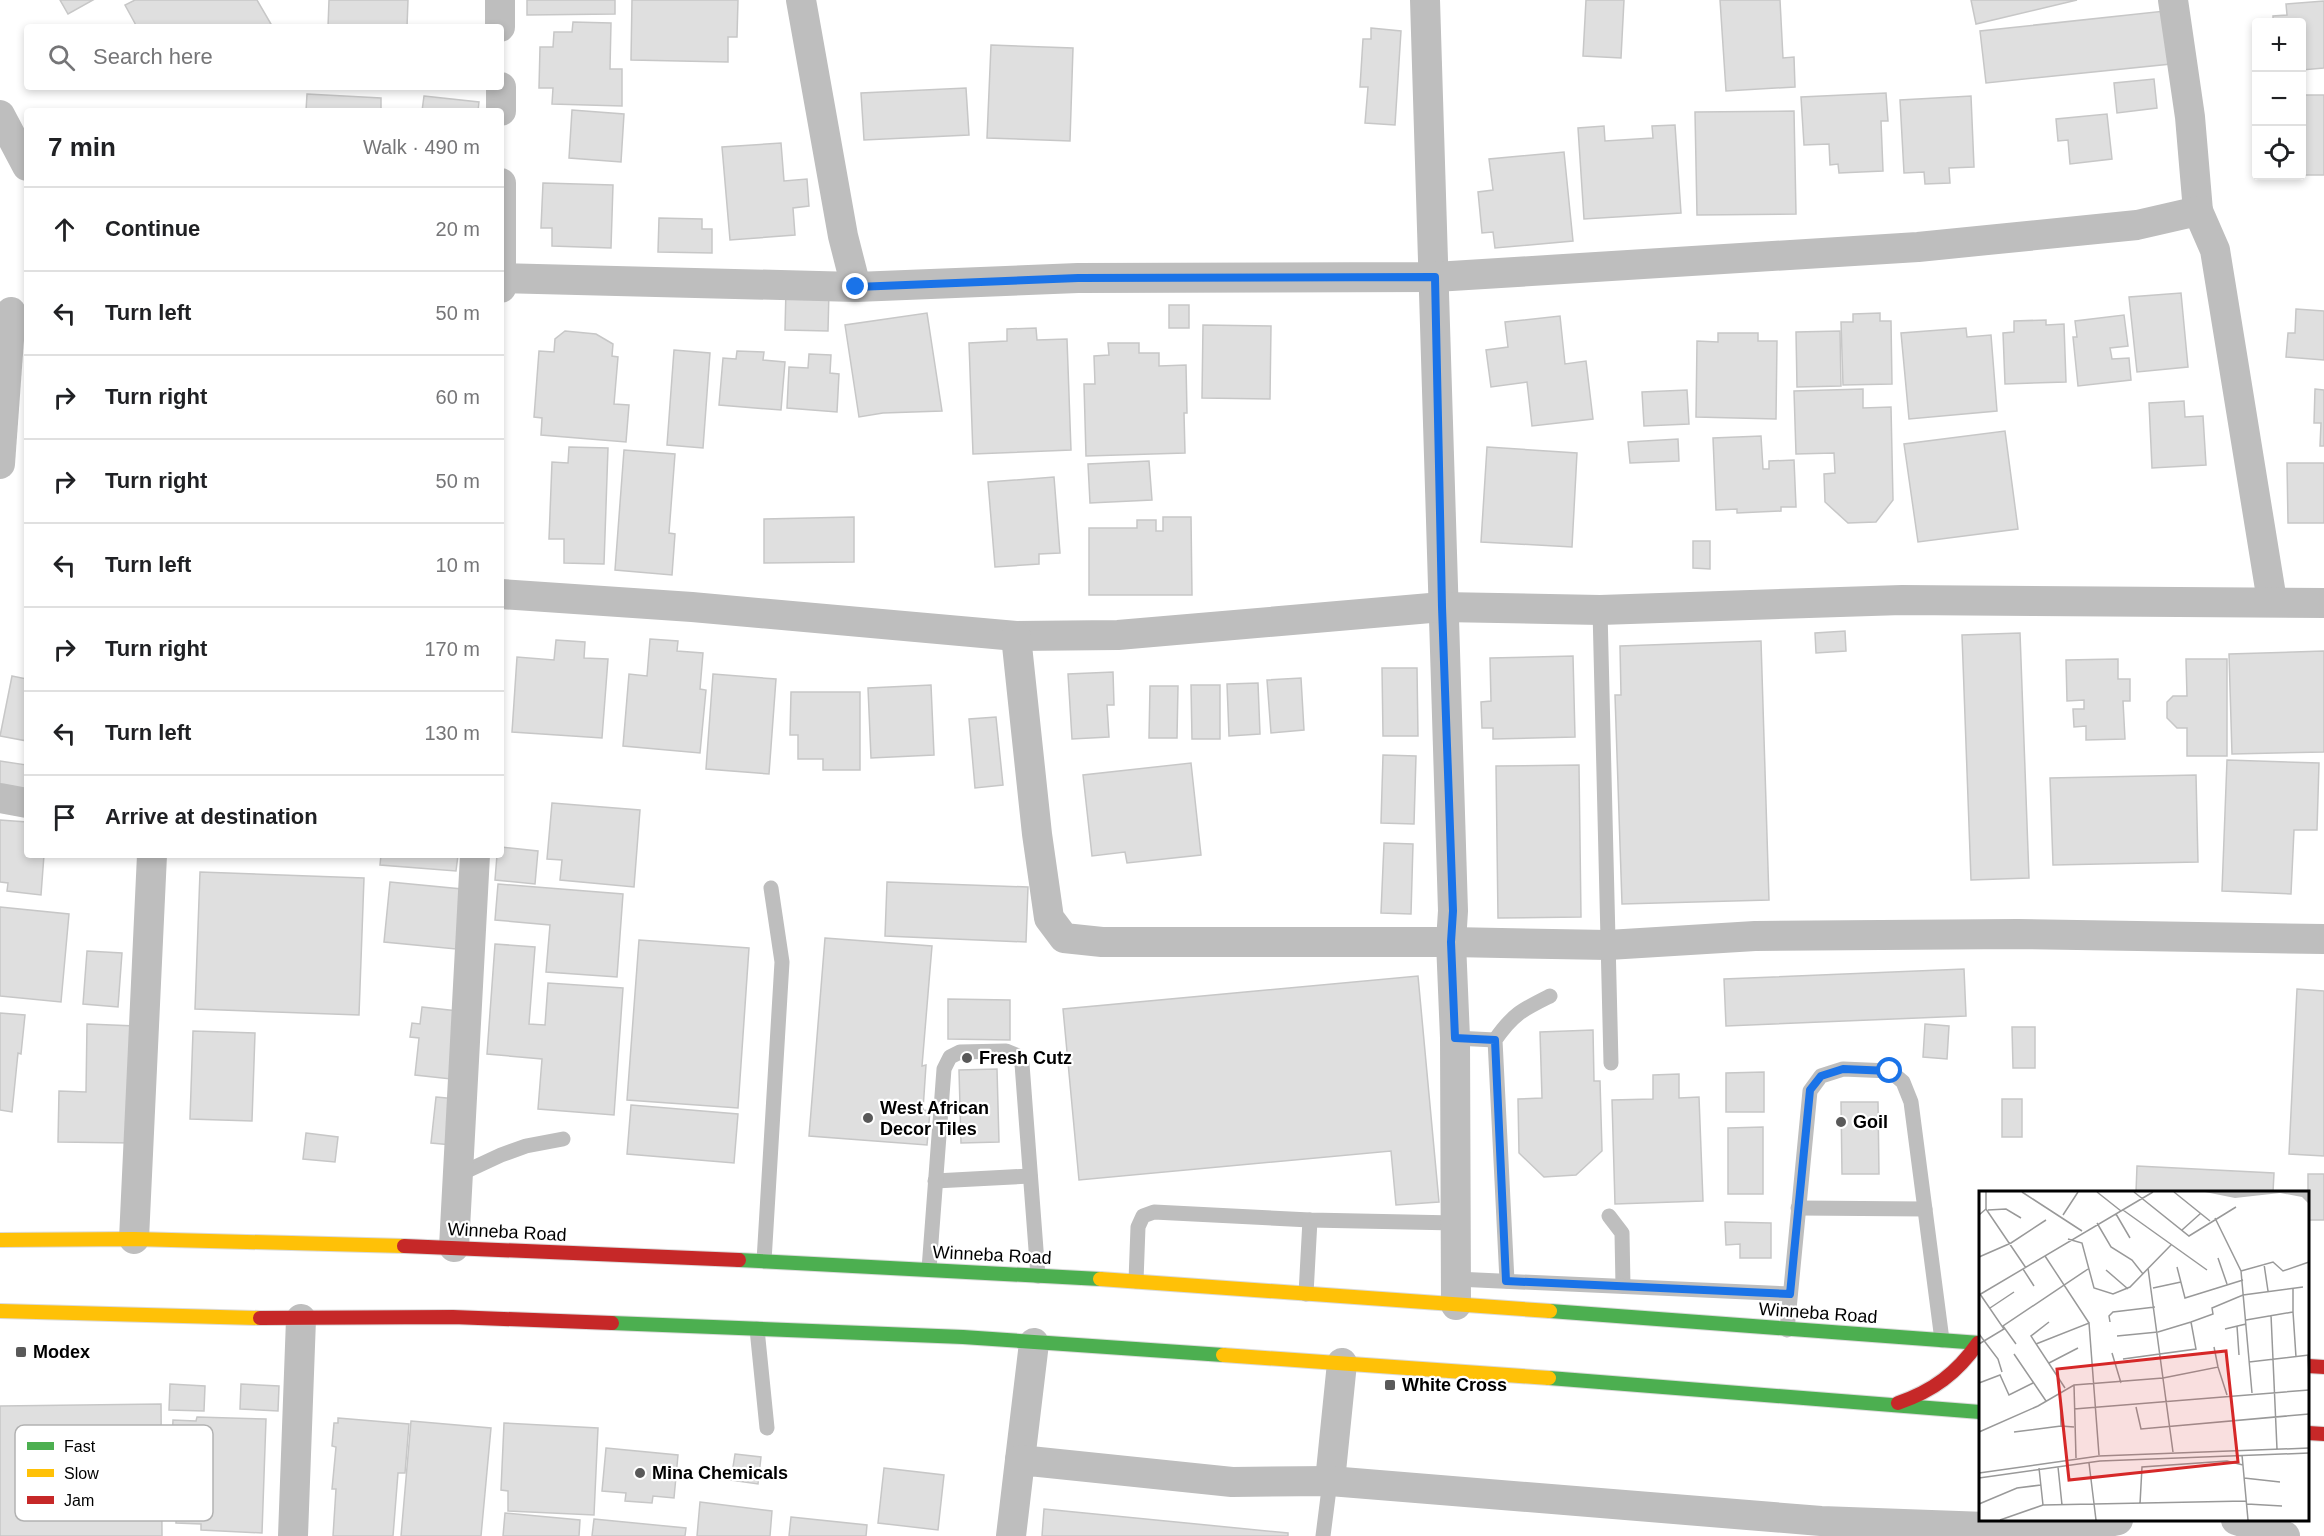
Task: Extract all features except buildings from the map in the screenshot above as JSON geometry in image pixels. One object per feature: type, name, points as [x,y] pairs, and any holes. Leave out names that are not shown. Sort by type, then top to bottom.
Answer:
[{"type":"highway","name":"Winneba Road","points":[[0,1240],[134,1239],[454,1247],[928,1269],[1306,1294],[1456,1292],[1787,1330],[1979,1343]]},
{"type":"highway","points":[[0,1311],[301,1319],[453,1317],[963,1337],[1342,1363],[1979,1412]]},
{"type":"highway","points":[[1891,1405],[1920,1396],[1951,1377],[1979,1343]]},
{"type":"highway","points":[[2309,1433],[2324,1434]]},
{"type":"street","points":[[500,0],[500,24]]},
{"type":"street","points":[[801,0],[843,236],[856,287]]},
{"type":"street","points":[[1425,0],[1453,911],[1451,942],[1455,1038],[1456,1292]]},
{"type":"street","points":[[2173,0],[2190,117],[2198,211],[2215,250],[2272,601]]},
{"type":"street","points":[[501,90],[501,108]]},
{"type":"street","points":[[0,115],[24,160]]},
{"type":"street","points":[[504,278],[856,287],[1078,278],[1435,277],[1918,247],[2137,225],[2198,211]]},
{"type":"street","points":[[0,464],[13,312]]},
{"type":"street","points":[[504,594],[1016,636],[1118,635],[1442,607],[1600,610],[1902,600],[2324,603]]},
{"type":"street","points":[[1016,636],[1037,834],[1049,918],[1064,938],[1102,942],[1451,942],[1608,945],[1767,936],[2018,934],[2324,939]]},
{"type":"street","points":[[0,798],[24,802]]},
{"type":"street","points":[[134,1239],[152,858]]},
{"type":"street","points":[[454,1247],[475,858]]},
{"type":"street","points":[[293,1536],[301,1319]]},
{"type":"street","points":[[1011,1536],[1034,1343]]},
{"type":"street","points":[[1330,1481],[1342,1363]]},
{"type":"street","points":[[1020,1460],[1232,1482],[1330,1481],[1821,1521],[1986,1527],[2100,1524],[2114,1521]]},
{"type":"street","points":[[2239,1521],[2285,1536]]},
{"type":"lane","points":[[1600,610],[1611,1063]]},
{"type":"lane","points":[[764,1261],[782,962],[771,888]]},
{"type":"lane","points":[[1506,1281],[1495,1040],[1508,1020],[1526,1007],[1550,996]]},
{"type":"lane","points":[[1455,1038],[1495,1040]]},
{"type":"lane","points":[[928,1269],[944,1069],[950,1057],[960,1052],[1006,1051],[1016,1055],[1022,1064],[1038,1276]]},
{"type":"lane","points":[[1787,1330],[1810,1090],[1821,1076],[1843,1069],[1890,1071],[1903,1082],[1911,1102],[1942,1340]]},
{"type":"lane","points":[[458,1175],[526,1146],[563,1139]]},
{"type":"lane","points":[[935,1181],[1030,1176]]},
{"type":"lane","points":[[1798,1208],[1925,1209]]},
{"type":"lane","points":[[1136,1281],[1138,1227],[1143,1216],[1154,1212],[1310,1220],[1456,1222]]},
{"type":"lane","points":[[1609,1216],[1622,1233],[1623,1286]]},
{"type":"lane","points":[[1306,1294],[1310,1220]]},
{"type":"lane","points":[[1456,1292],[1506,1281],[1790,1294]]},
{"type":"lane","points":[[757,1329],[767,1428]]},
{"type":"lane","points":[[1323,1536],[1330,1481]]},
{"type":"traffic: fast","points":[[739,1260],[1100,1279]]},
{"type":"traffic: fast","points":[[1550,1311],[1979,1343]]},
{"type":"traffic: fast","points":[[612,1323],[963,1337],[1223,1355]]},
{"type":"traffic: fast","points":[[1549,1378],[1979,1412]]},
{"type":"traffic: slow","points":[[0,1240],[134,1239],[404,1246]]},
{"type":"traffic: slow","points":[[1100,1279],[1550,1311]]},
{"type":"traffic: slow","points":[[0,1311],[260,1318]]},
{"type":"traffic: slow","points":[[1223,1355],[1549,1378]]},
{"type":"traffic: jam","points":[[404,1246],[739,1260]]},
{"type":"traffic: jam","points":[[260,1318],[453,1317],[612,1323]]},
{"type":"traffic: jam","points":[[1898,1403],[1922,1393],[1943,1380],[1962,1363],[1978,1343]]},
{"type":"traffic: jam","points":[[2309,1366],[2324,1367]]},
{"type":"traffic: jam","points":[[2309,1433],[2324,1434]]},
{"type":"place","name":"Fresh Cutz","points":[[967,1058]]},
{"type":"place","name":"West African Decor Tiles","points":[[868,1118]]},
{"type":"place","name":"Goil","points":[[1841,1122]]},
{"type":"place","name":"Modex","points":[[21,1352]]},
{"type":"place","name":"White Cross","points":[[1390,1385]]},
{"type":"place","name":"Mina Chemicals","points":[[640,1473]]},
{"type":"route","points":[[856,287],[1078,278],[1435,277],[1455,1038],[1495,1040],[1506,1281],[1790,1294],[1810,1090],[1821,1076],[1843,1069],[1890,1071]]}]
